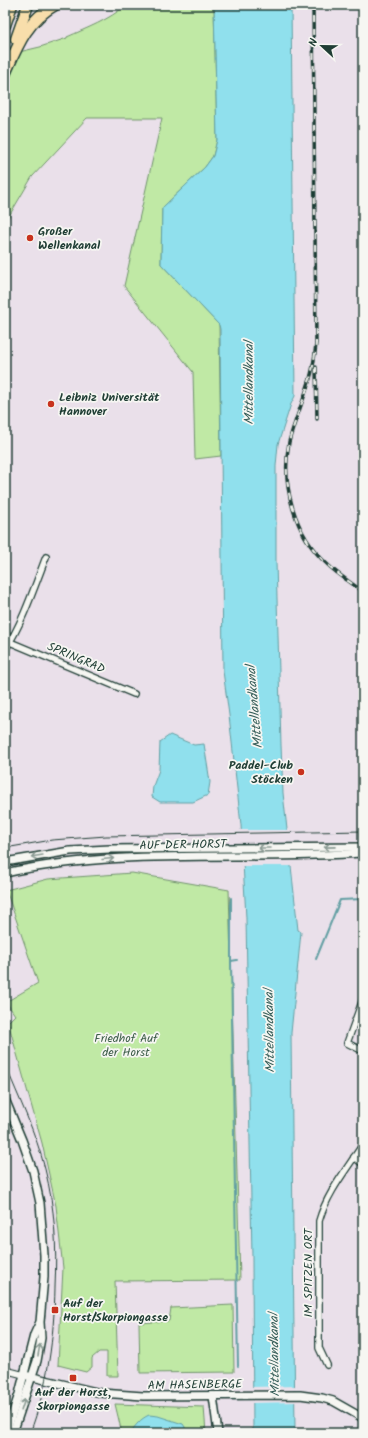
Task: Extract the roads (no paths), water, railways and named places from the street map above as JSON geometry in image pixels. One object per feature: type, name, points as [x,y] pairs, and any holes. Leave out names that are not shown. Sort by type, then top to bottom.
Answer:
[{"type":"highway","points":[[5,25],[12,5]]},
{"type":"highway","points":[[5,71],[28,5]]},
{"type":"highway","points":[[5,74],[22,36],[33,21],[55,5]]},
{"type":"street","points":[[5,650],[28,603],[46,557]]},
{"type":"street","name":"SPRINGRAD","points":[[10,642],[134,694]]},
{"type":"street","name":"AUF DER HORST","points":[[5,873],[109,858],[363,847]]},
{"type":"street","name":"AUF DER HORST","points":[[5,862],[70,851],[110,849],[231,852]]},
{"type":"street","name":"AUF DER HORST","points":[[297,851],[363,853]]},
{"type":"street","points":[[363,999],[347,1044],[363,1051]]},
{"type":"street","points":[[5,1098],[33,1171],[40,1203],[44,1255],[44,1277],[40,1322],[41,1338],[32,1377],[14,1433]]},
{"type":"street","name":"IM SPITZEN ORT","points":[[327,1365],[319,1348],[319,1221],[323,1208],[334,1188],[363,1144]]},
{"type":"street","points":[[354,1157],[363,1164]]},
{"type":"street","points":[[6,1433],[24,1375],[34,1335],[40,1322]]},
{"type":"street","points":[[5,1370],[24,1375]]},
{"type":"street","name":"AM HASENBERGE","points":[[24,1375],[101,1393],[143,1396],[300,1395],[333,1401],[363,1418]]},
{"type":"street","points":[[213,1396],[218,1433]]},
{"type":"water","name":"Mittellandkanal","points":[[214,5],[291,5],[295,396],[278,444],[276,466],[276,562],[283,793],[298,930],[301,932],[291,1033],[295,1433],[253,1433],[252,1257],[246,918],[241,825],[223,671],[220,329],[219,325],[161,264],[162,208],[205,167],[213,156],[217,140]]},
{"type":"water","points":[[170,735],[194,745],[204,744],[210,782],[208,795],[193,802],[160,802],[152,797],[153,786],[159,770],[160,742]]},
{"type":"water","points":[[149,1415],[158,1416],[183,1424],[185,1427],[185,1433],[130,1433],[141,1420]]},
{"type":"waterway","points":[[231,898],[231,961]]},
{"type":"waterway","points":[[316,959],[340,900],[363,899]]},
{"type":"waterway","points":[[237,960],[231,961],[238,1366]]},
{"type":"tram line","points":[[5,848],[52,840],[106,836],[363,831]]},
{"type":"tram line","points":[[5,1064],[32,1129],[45,1169],[51,1198],[55,1242],[56,1272],[49,1361],[46,1379],[30,1433]]},
{"type":"railway","points":[[313,5],[316,343],[314,362],[307,390],[289,442],[287,475],[293,508],[298,524],[306,538],[316,552],[331,568],[361,590]]},
{"type":"railway","points":[[316,367],[317,419]]},
{"type":"place","name":"Großer Wellenkanal","points":[[30,238]]},
{"type":"place","name":"Leibniz Universität Hannover","points":[[51,404]]},
{"type":"place","name":"Paddel-Club Stöcken","points":[[301,772]]},
{"type":"place","name":"Auf der Horst/Skorpiongasse","points":[[55,1310]]},
{"type":"place","name":"Auf der Horst, Skorpiongasse","points":[[73,1378]]},
{"type":"park label","name":"Friedhof Auf der Horst","points":[[126,1045]]}]
